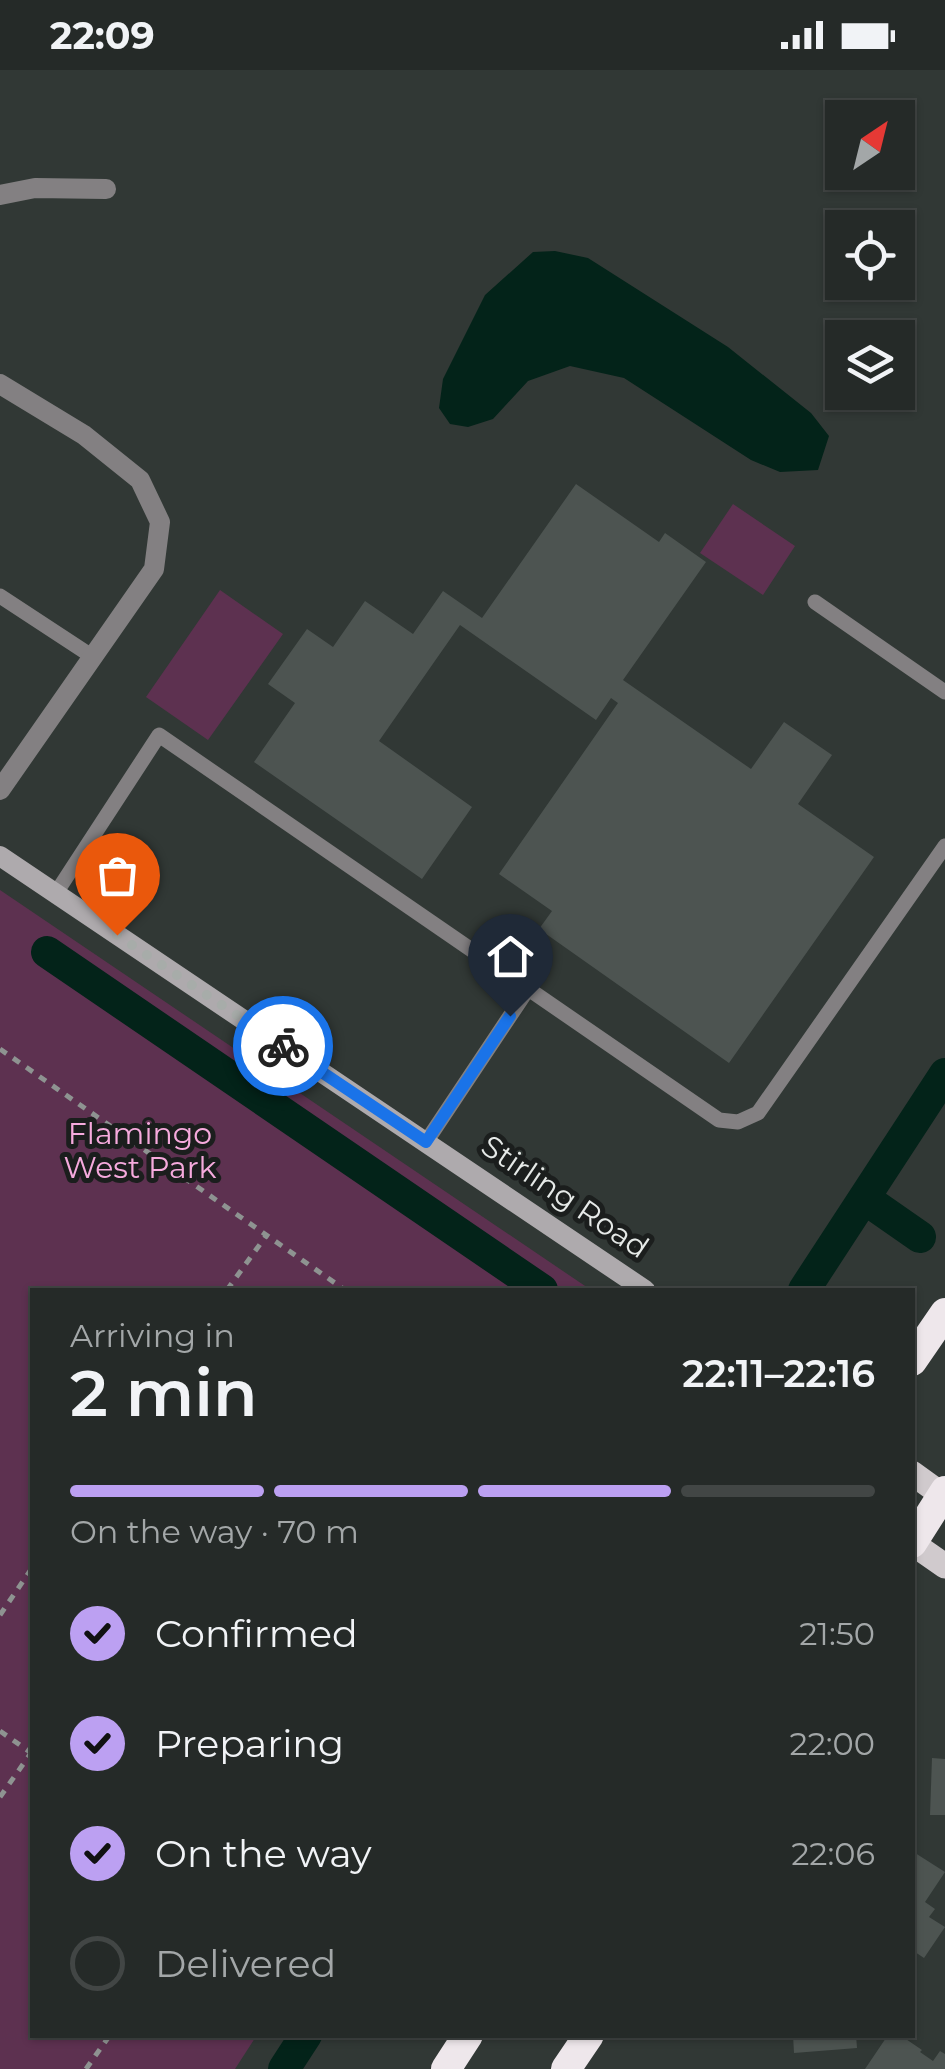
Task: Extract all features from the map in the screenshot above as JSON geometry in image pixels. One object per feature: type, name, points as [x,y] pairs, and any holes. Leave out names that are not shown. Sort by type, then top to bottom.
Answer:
[{"type":"highway","points":[[915,1358],[945,1313]]},
{"type":"highway","points":[[915,1538],[944,1494]]},
{"type":"highway","points":[[446,2069],[466,2038]]},
{"type":"highway","points":[[566,2069],[587,2038]]},
{"type":"main road","points":[[915,1475],[944,1494]]},
{"type":"main road","points":[[915,1545],[945,1566]]},
{"type":"street","points":[[0,194],[35,188],[106,189]]},
{"type":"street","points":[[0,384],[84,435],[140,480],[160,522],[154,569],[0,790]]},
{"type":"street","name":"Stirling Road","points":[[0,856],[643,1288]]},
{"type":"lane","points":[[0,596],[93,657]]},
{"type":"lane","points":[[815,602],[945,692]]},
{"type":"lane","points":[[56,894],[158,735],[719,1120],[738,1122],[758,1112],[945,846]]},
{"type":"lane","points":[[426,1142],[528,989]]},
{"type":"path","points":[[0,1048],[341,1288]]},
{"type":"path","points":[[228,1288],[267,1235]]},
{"type":"path","points":[[0,1614],[30,1571]]},
{"type":"path","points":[[0,1731],[30,1752]]},
{"type":"path","points":[[0,1797],[30,1756]]},
{"type":"path","points":[[86,2069],[108,2038]]},
{"type":"green space","points":[[733,504],[795,546],[763,595],[700,553]]},
{"type":"green space","points":[[220,590],[283,634],[208,740],[146,697]]},
{"type":"green space","name":"Flamingo West Park","points":[[0,890],[588,1288],[30,1288],[30,2038],[255,2038],[235,2069],[0,2069]]},
{"type":"shaded area","points":[[555,251],[588,258],[728,347],[811,413],[829,436],[818,470],[780,472],[751,460],[624,378],[570,366],[528,381],[493,419],[468,427],[450,424],[439,408],[443,379],[485,295],[533,252]]},
{"type":"building","points":[[576,484],[659,542],[665,533],[706,562],[623,680],[751,769],[784,722],[832,755],[798,804],[874,857],[729,1063],[539,929],[552,911],[499,874],[618,703],[611,698],[596,720],[460,625],[379,741],[472,807],[422,879],[254,762],[295,703],[268,684],[307,629],[333,647],[365,601],[413,634],[443,591],[482,618]]},
{"type":"building","points":[[932,1758],[945,1759],[945,1815],[930,1815]]},
{"type":"building","points":[[915,1853],[945,1872],[925,1902],[935,1909],[929,1917],[945,1927],[924,1958],[915,1952]]},
{"type":"building","points":[[793,2038],[856,2038],[857,2048],[794,2053]]},
{"type":"building","points":[[886,2038],[904,2038],[933,2061],[940,2051],[945,2054],[945,2069],[865,2069]]},
{"type":"waterway","points":[[47,952],[539,1288]]},
{"type":"waterway","points":[[805,1288],[945,1074]]},
{"type":"waterway","points":[[864,1198],[920,1237]]},
{"type":"waterway","points":[[284,2069],[304,2038]]},
{"type":"way so far","points":[[117,935],[283,1046]]},
{"type":"route","points":[[283,1046],[426,1142],[510,1016]]}]
